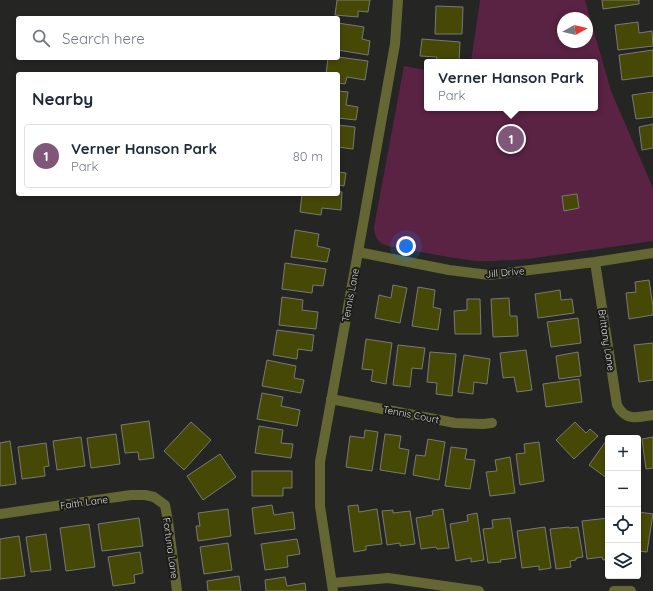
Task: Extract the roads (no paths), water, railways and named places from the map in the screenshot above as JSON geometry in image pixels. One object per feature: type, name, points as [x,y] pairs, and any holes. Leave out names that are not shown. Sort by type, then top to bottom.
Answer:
[{"type":"street","name":"Tennis Lane","points":[[332,587],[320,506],[320,462],[395,44],[398,0]]},
{"type":"street","name":"Jill Drive","points":[[358,252],[449,270],[489,275],[595,262],[653,253]]},
{"type":"street","name":"Brittany Lane","points":[[595,262],[617,405],[620,411],[629,417],[653,415]]},
{"type":"street","name":"Tennis Court","points":[[331,399],[455,423],[492,423]]},
{"type":"street","name":"Faith Lane","points":[[0,514],[145,494],[154,497],[165,506]]},
{"type":"street","name":"Fortuna Lane","points":[[165,506],[177,591]]},
{"type":"street","points":[[332,587],[388,578],[479,591]]},
{"type":"street","points":[[614,591],[631,591]]},
{"type":"place","name":"Verner Hanson Park","points":[[511,139]]}]
